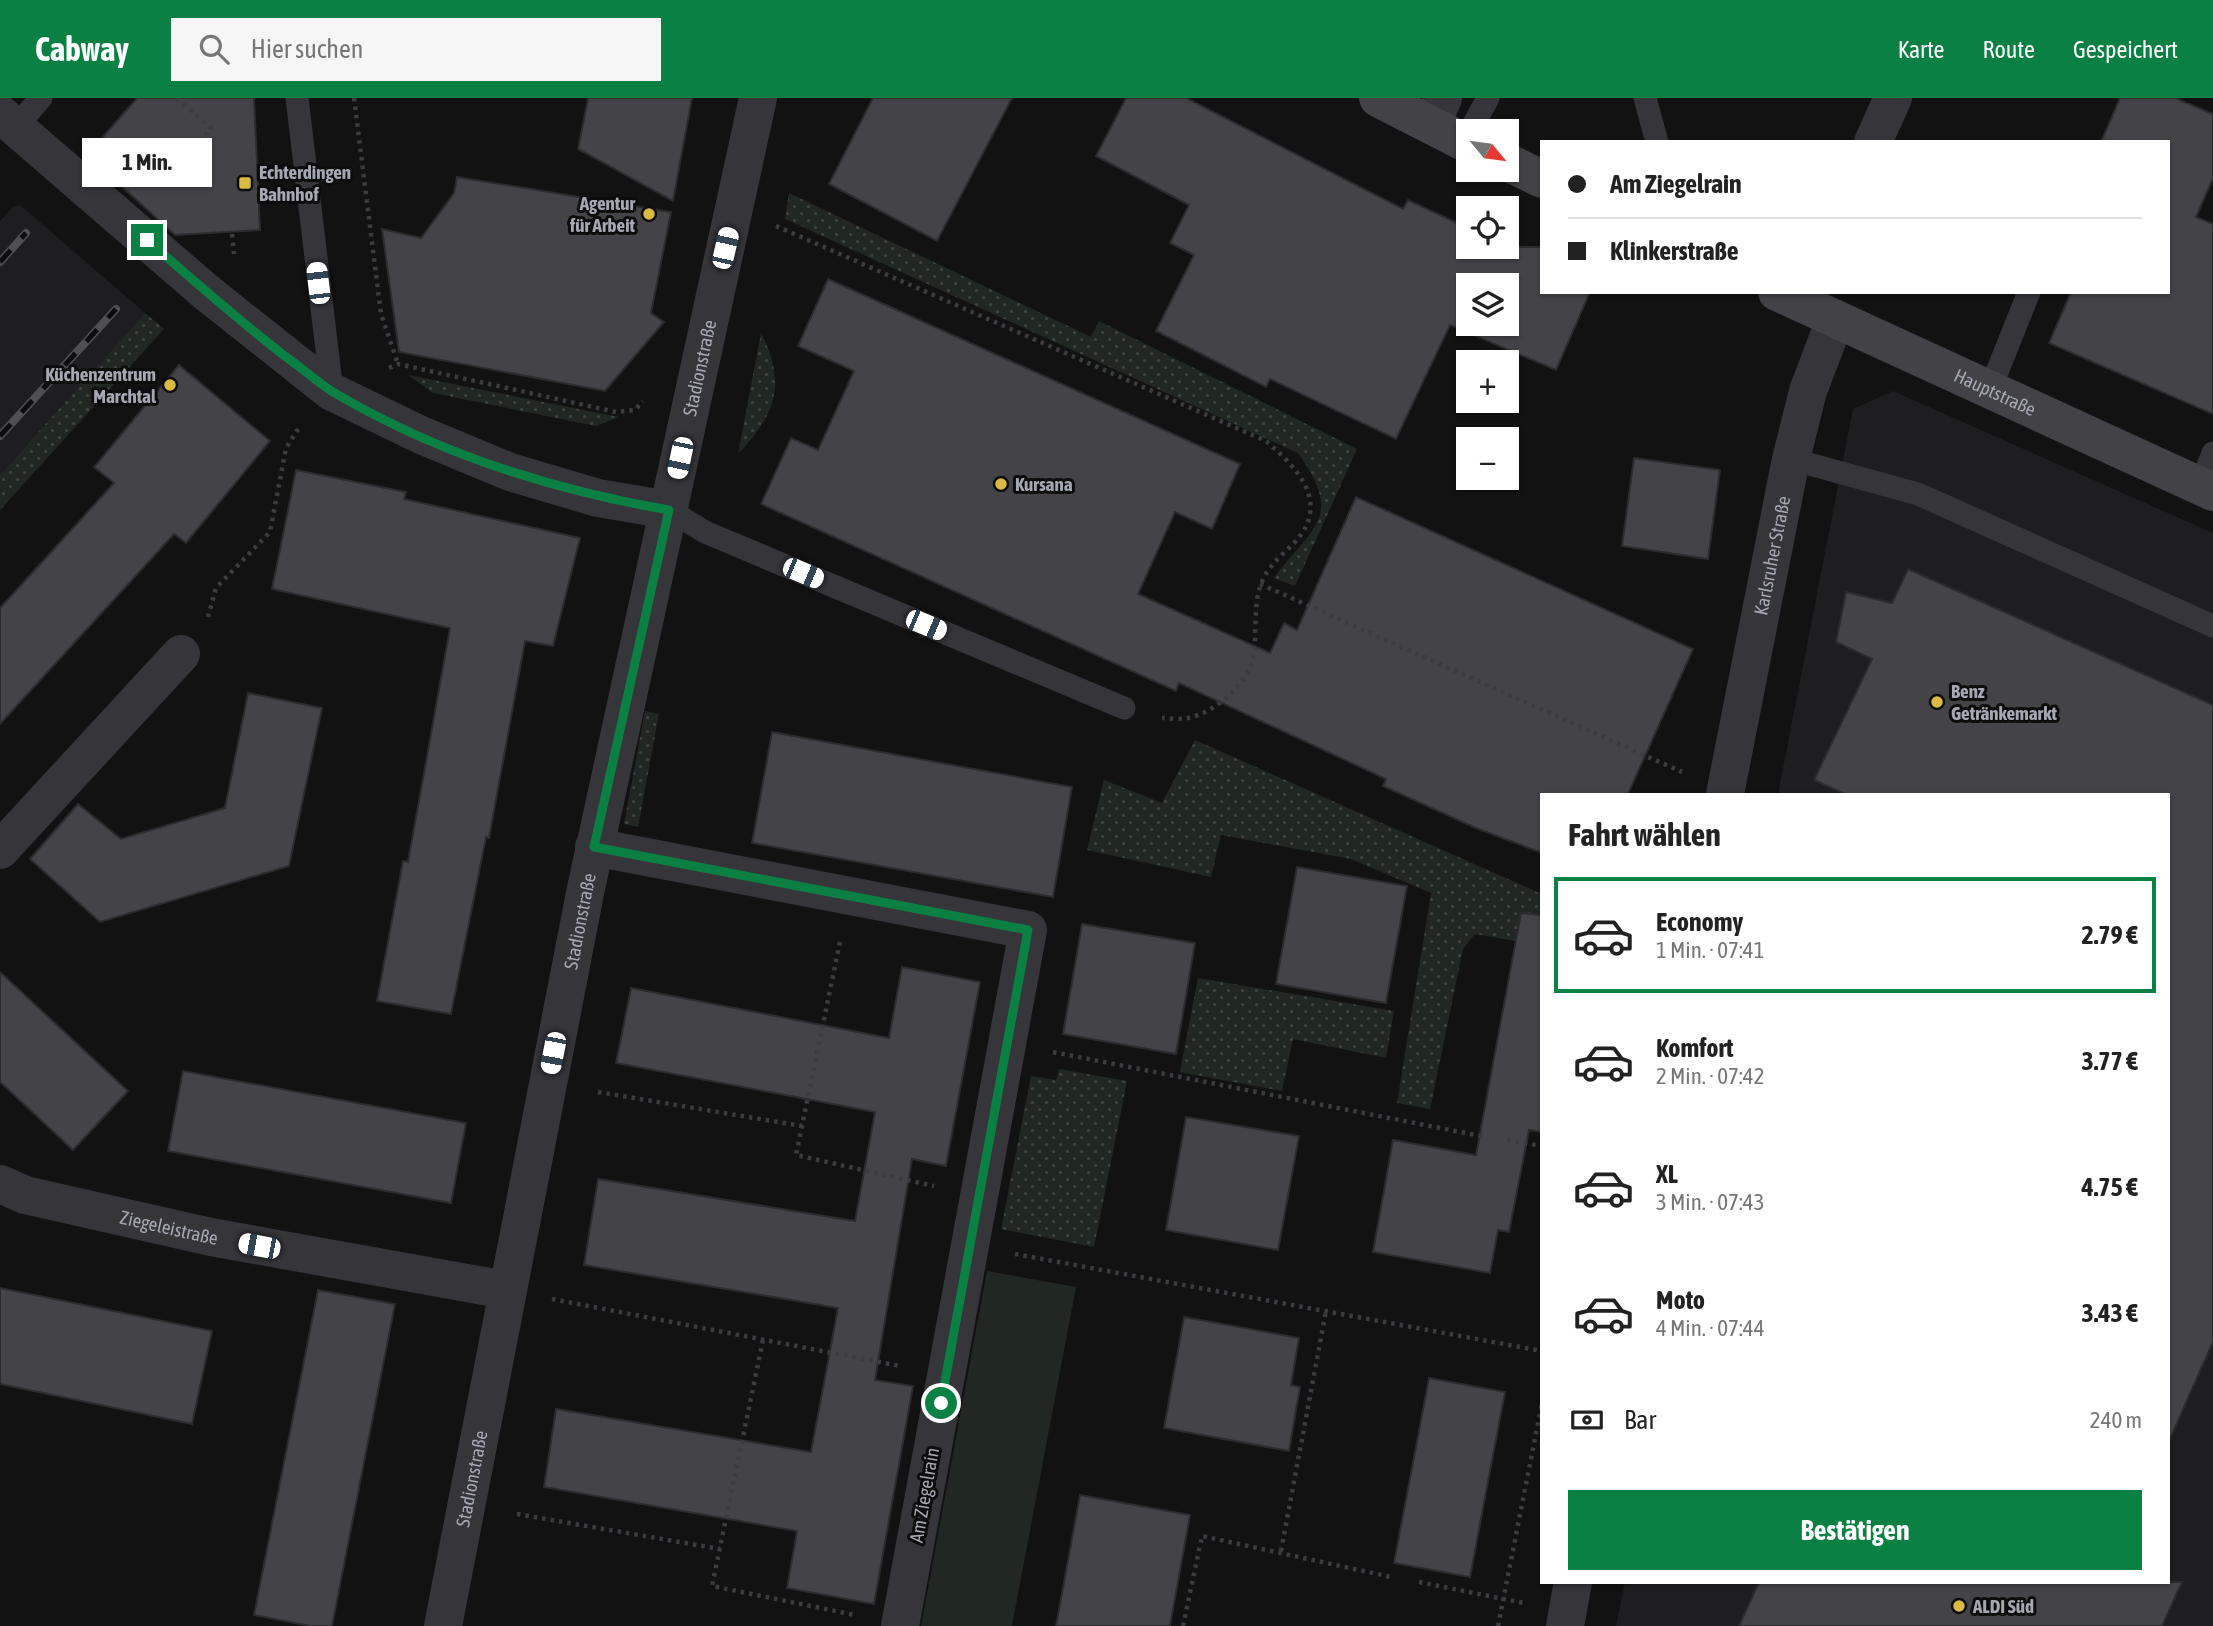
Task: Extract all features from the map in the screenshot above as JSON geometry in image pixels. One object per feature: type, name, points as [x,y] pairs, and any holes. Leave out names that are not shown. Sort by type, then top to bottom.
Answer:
[{"type":"main road","points":[[1378,98],[1456,128]]},
{"type":"main road","points":[[1519,168],[1540,178]]},
{"type":"main road","name":"Hauptstraße","points":[[1806,302],[1989,391],[2209,477]]},
{"type":"street","name":"Stadionstraße","points":[[443,1626],[594,847],[758,98]]},
{"type":"street","points":[[1874,140],[1893,98]]},
{"type":"street","points":[[8,121],[206,292],[332,391],[421,436],[510,472],[598,498],[669,510]]},
{"type":"street","name":"Karlsruher Straße","points":[[1725,793],[1791,459],[1808,391],[1806,302]]},
{"type":"street","points":[[0,849],[181,654]]},
{"type":"street","name":"Am Ziegelrain","points":[[594,847],[1028,930],[900,1626]]},
{"type":"street","name":"Ziegeleistraße","points":[[0,1184],[25,1195],[211,1237],[506,1290]]},
{"type":"lane","points":[[8,121],[41,98]]},
{"type":"lane","points":[[297,98],[332,391]]},
{"type":"lane","points":[[1468,119],[1488,98]]},
{"type":"lane","points":[[1645,98],[1656,140]]},
{"type":"lane","points":[[1989,391],[2028,294]]},
{"type":"lane","points":[[1791,459],[1918,494],[2213,626]]},
{"type":"lane","points":[[669,510],[705,532],[1124,708]]},
{"type":"path","points":[[177,98],[211,128],[191,152]]},
{"type":"path","points":[[354,98],[381,314],[398,364]]},
{"type":"path","points":[[769,223],[1266,441],[1293,464],[1310,490],[1308,520],[1296,541],[1277,559],[1260,584],[1253,658],[1237,688],[1215,707],[1188,719],[1163,718],[1124,708]]},
{"type":"path","points":[[181,654],[206,622],[216,588],[270,532],[286,447],[303,421],[332,391],[398,364],[616,412],[635,410],[648,395]]},
{"type":"path","points":[[1260,584],[1725,793]]},
{"type":"path","points":[[842,933],[796,1155],[932,1185]]},
{"type":"path","points":[[1058,1053],[1486,1137]]},
{"type":"path","points":[[598,1092],[803,1126]]},
{"type":"path","points":[[1507,1140],[1540,1146]]},
{"type":"path","points":[[970,1245],[1540,1351]]},
{"type":"path","points":[[506,1290],[946,1375]]},
{"type":"path","points":[[1280,1551],[1326,1311]]},
{"type":"path","points":[[763,1340],[712,1586],[854,1615]]},
{"type":"path","points":[[1498,1626],[1540,1413]]},
{"type":"path","points":[[517,1514],[720,1549]]},
{"type":"path","points":[[1183,1626],[1202,1536],[1391,1577]]},
{"type":"path","points":[[1419,1582],[1503,1599],[1569,1606]]},
{"type":"shaded area","points":[[789,193],[1091,337],[1099,321],[1357,449],[1295,586],[1274,578],[1311,533],[1321,508],[1312,475],[1298,453],[785,219]]},
{"type":"shaded area","points":[[20,205],[145,313],[0,475],[0,221],[12,208]]},
{"type":"shaded area","points":[[145,313],[164,329],[0,510],[0,475]]},
{"type":"shaded area","points":[[761,333],[774,368],[774,398],[761,425],[738,454]]},
{"type":"shaded area","points":[[408,375],[619,417],[596,426],[433,393]]},
{"type":"shaded area","points":[[1893,391],[2213,533],[2213,1626],[1616,1626],[1625,1584],[2170,1584],[2170,793],[1778,793],[1853,409]]},
{"type":"shaded area","points":[[645,711],[659,714],[638,827],[624,824]]},
{"type":"shaded area","points":[[1195,740],[1540,893],[1540,948],[1475,934],[1463,949],[1430,1109],[1397,1103],[1431,893],[1351,859],[1221,835],[1211,877],[1087,850],[1104,780],[1162,803]]},
{"type":"shaded area","points":[[1198,978],[1394,1011],[1386,1058],[1293,1039],[1282,1091],[1180,1072]]},
{"type":"shaded area","points":[[1059,1069],[1127,1081],[1094,1247],[1001,1229],[1031,1076],[1056,1080]]},
{"type":"shaded area","points":[[987,1271],[1076,1287],[1012,1626],[921,1626]]},
{"type":"building","points":[[137,98],[254,98],[260,230],[175,235],[87,155]]},
{"type":"building","points":[[588,98],[692,98],[673,201],[578,149]]},
{"type":"building","points":[[873,98],[1012,98],[937,241],[829,184]]},
{"type":"building","points":[[1126,98],[1186,98],[1403,209],[1408,200],[1456,222],[1456,259],[1519,259],[1519,247],[1540,247],[1540,294],[1589,294],[1556,370],[1519,354],[1519,350],[1509,350],[1476,336],[1519,336],[1519,273],[1456,273],[1456,328],[1450,325],[1396,439],[1270,379],[1266,387],[1156,331],[1194,255],[1170,243],[1189,205],[1096,156]]},
{"type":"building","points":[[2120,98],[2175,98],[2213,114],[2213,178],[2196,217],[2213,224],[2213,414],[2049,343],[2070,294],[2170,294],[2170,140],[2102,140]]},
{"type":"building","points":[[457,177],[671,212],[651,313],[664,322],[605,391],[399,352],[382,229],[421,238],[454,193]]},
{"type":"building","points":[[828,279],[1240,464],[1212,529],[1175,512],[1138,594],[1270,653],[1284,623],[1297,630],[1356,497],[1693,649],[1628,793],[1540,793],[1540,852],[1476,828],[1383,786],[1386,779],[1179,683],[1176,691],[761,504],[791,438],[818,450],[854,371],[798,346]]},
{"type":"building","points":[[179,365],[270,441],[186,543],[174,534],[0,724],[0,608],[114,483],[94,467]]},
{"type":"building","points":[[1634,458],[1720,470],[1708,559],[1622,546]]},
{"type":"building","points":[[296,470],[406,492],[404,499],[580,538],[553,646],[525,641],[489,838],[486,837],[451,1014],[377,1001],[403,861],[408,862],[450,628],[272,589]]},
{"type":"building","points":[[1908,569],[2213,705],[2213,1342],[2170,1439],[2170,793],[1843,793],[1814,780],[1872,659],[1836,642],[1846,592],[1892,603]]},
{"type":"building","points":[[248,693],[322,708],[289,866],[100,922],[30,859],[78,804],[121,839],[225,808]]},
{"type":"building","points":[[772,732],[1072,787],[1053,897],[752,843]]},
{"type":"building","points":[[1297,867],[1407,886],[1386,1003],[1276,984]]},
{"type":"building","points":[[1521,913],[1540,915],[1540,1132],[1529,1130],[1509,1232],[1498,1230],[1490,1273],[1373,1252],[1393,1140],[1476,1155]]},
{"type":"building","points":[[1082,924],[1195,943],[1176,1054],[1063,1034]]},
{"type":"building","points":[[902,967],[980,982],[946,1166],[912,1159],[875,1380],[913,1386],[874,1604],[787,1588],[797,1531],[544,1487],[556,1409],[811,1452],[838,1308],[584,1265],[598,1179],[855,1221],[875,1112],[616,1063],[631,988],[889,1038]]},
{"type":"building","points":[[0,972],[128,1091],[73,1150],[0,1082]]},
{"type":"building","points":[[183,1071],[466,1123],[451,1203],[168,1151]]},
{"type":"building","points":[[1186,1117],[1299,1136],[1278,1250],[1166,1230]]},
{"type":"building","points":[[0,1288],[212,1331],[192,1424],[0,1384]]},
{"type":"building","points":[[318,1290],[395,1304],[332,1626],[310,1626],[254,1615]]},
{"type":"building","points":[[1184,1317],[1299,1338],[1291,1385],[1300,1387],[1289,1451],[1164,1428]]},
{"type":"building","points":[[1429,1378],[1505,1392],[1470,1577],[1394,1563]]},
{"type":"building","points":[[1080,1495],[1190,1515],[1170,1626],[1056,1626]]},
{"type":"building","name":"ALDI Süd","points":[[2182,1582],[2162,1626],[1739,1626],[1758,1584]]},
{"type":"railway","points":[[0,262],[26,233]]},
{"type":"railway","points":[[0,436],[116,309]]},
{"type":"place","name":"Echterdingen Bahnhof","points":[[245,183]]},
{"type":"place","name":"Agentur für Arbeit","points":[[649,214]]},
{"type":"place","name":"Küchenzentrum Marchtal","points":[[170,385]]},
{"type":"place","name":"Kursana","points":[[1001,484]]},
{"type":"place","name":"Benz Getränkemarkt","points":[[1937,702]]},
{"type":"place","name":"ALDI Süd","points":[[1959,1606]]},
{"type":"route","points":[[147,240],[206,292],[332,391],[421,436],[510,472],[598,498],[669,510],[594,847],[1028,930],[941,1403]]}]
